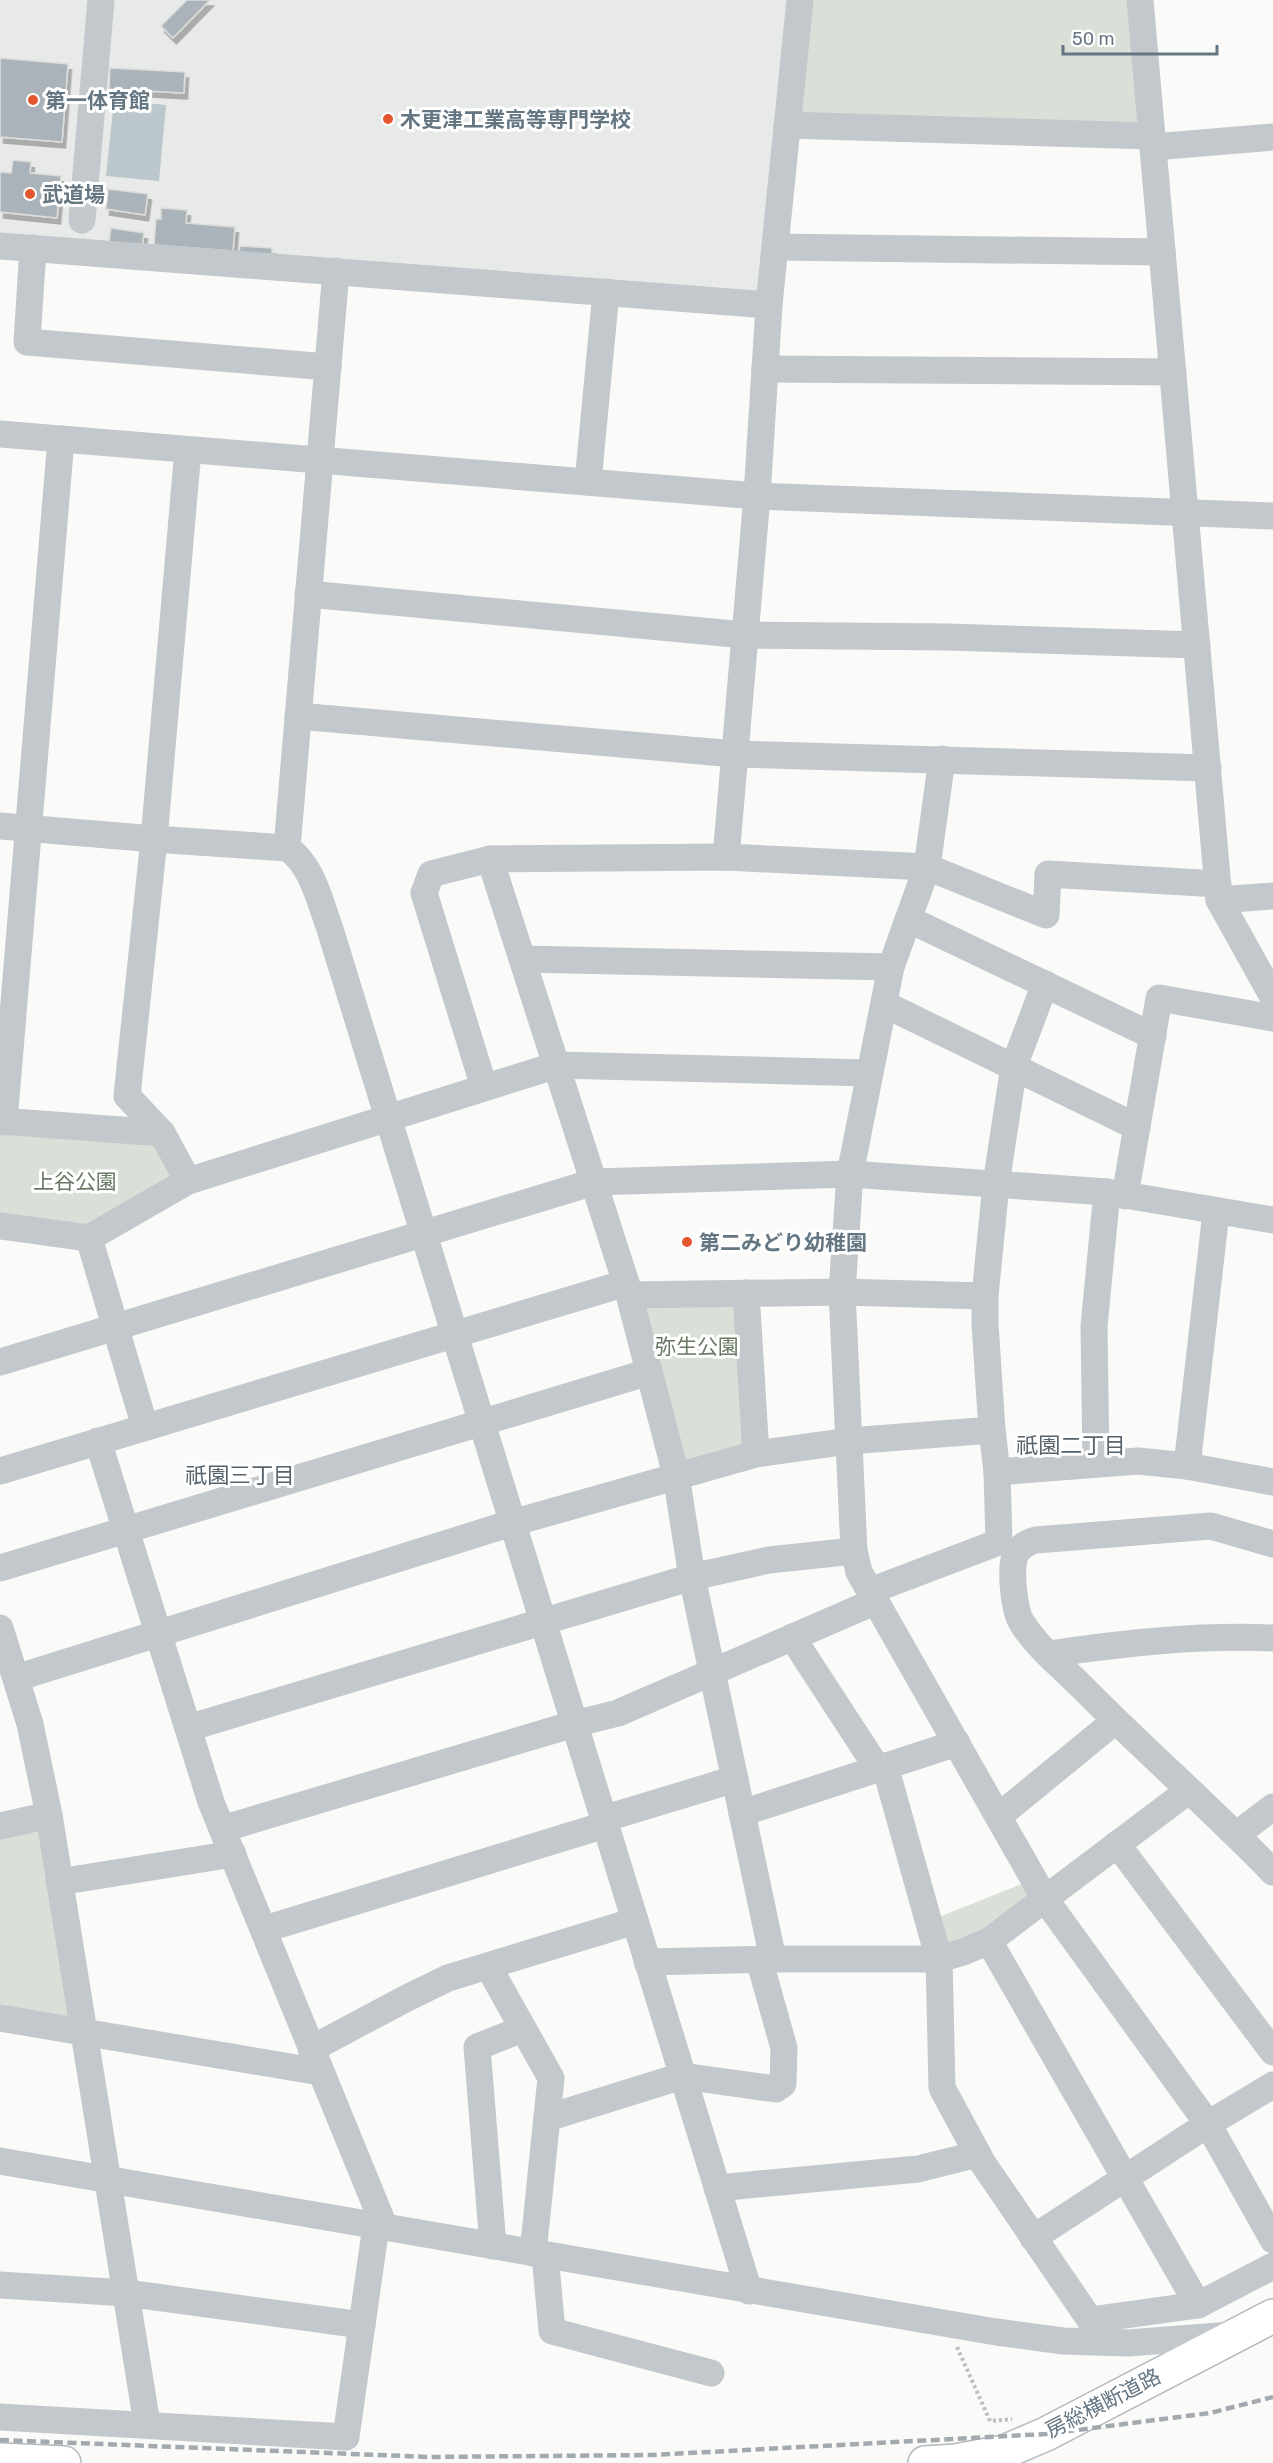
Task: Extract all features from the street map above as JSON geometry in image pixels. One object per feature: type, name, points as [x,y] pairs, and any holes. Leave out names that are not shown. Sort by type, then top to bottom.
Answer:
[{"type":"highway","name":"房総横断道路","points":[[925,2463],[1005,2460],[1046,2434],[1273,2316]]},
{"type":"highway","points":[[0,2460],[64,2463]]},
{"type":"street","points":[[82,220],[101,0]]},
{"type":"street","points":[[726,857],[758,496],[769,305],[800,0]]},
{"type":"street","points":[[1140,0],[1219,892],[1273,997]]},
{"type":"street","points":[[787,125],[1152,142],[1273,138]]},
{"type":"street","points":[[0,246],[769,305]]},
{"type":"street","points":[[775,247],[1162,252]]},
{"type":"street","points":[[33,248],[27,342],[328,368]]},
{"type":"street","points":[[287,848],[336,271]]},
{"type":"street","points":[[588,482],[606,292]]},
{"type":"street","points":[[765,369],[1173,372]]},
{"type":"street","points":[[0,434],[758,496],[1273,516]]},
{"type":"street","points":[[61,439],[2,1122],[162,1133]]},
{"type":"street","points":[[123,1131],[154,839],[188,450]]},
{"type":"street","points":[[308,594],[746,635],[948,637],[1197,645]]},
{"type":"street","points":[[298,716],[735,754],[1208,768]]},
{"type":"street","points":[[942,759],[927,867],[891,967],[850,1174],[842,1292],[854,1551],[859,1572],[1045,1899],[1208,2124],[1273,2240]]},
{"type":"street","points":[[0,826],[287,848],[298,855],[307,870],[330,929],[749,2291]]},
{"type":"street","points":[[484,1087],[424,893],[431,874],[490,859],[726,857],[927,867],[1046,915],[1048,874],[1273,897]]},
{"type":"street","points":[[490,859],[628,1289],[676,1475],[692,1577],[742,1813],[766,1959],[784,2048],[783,2084],[776,2089],[682,2076],[547,2118]]},
{"type":"street","points":[[908,919],[1154,1036]]},
{"type":"street","points":[[523,959],[891,967]]},
{"type":"street","points":[[222,1829],[574,1724],[618,1713],[712,1674],[873,1596],[999,1542],[997,1472],[992,1430],[985,1296],[996,1184],[1014,1066],[1045,984]]},
{"type":"street","points":[[1096,1463],[1094,1326],[1116,1194],[1137,1127],[1159,998],[1273,1017]]},
{"type":"street","points":[[884,1004],[1137,1127]]},
{"type":"street","points":[[0,1226],[89,1238],[188,1181],[557,1065],[869,1073]]},
{"type":"street","points":[[128,1096],[162,1133],[188,1181]]},
{"type":"street","points":[[0,1362],[594,1182],[850,1174],[1116,1194],[1273,1220]]},
{"type":"street","points":[[1187,1466],[1216,1212]]},
{"type":"street","points":[[89,1238],[145,1427]]},
{"type":"street","points":[[0,1471],[454,1335],[628,1289],[985,1296]]},
{"type":"street","points":[[746,1293],[756,1454]]},
{"type":"street","points":[[0,1568],[650,1372]]},
{"type":"street","points":[[16,1678],[512,1523],[756,1454],[849,1441],[992,1430]]},
{"type":"street","points":[[0,2417],[346,2437],[362,2325],[381,2227],[265,1929],[211,1802],[98,1441]]},
{"type":"street","points":[[997,1472],[1138,1461],[1187,1466],[1273,1482]]},
{"type":"street","points":[[1273,1544],[1211,1526],[1036,1539],[1025,1543],[1015,1556],[1013,1589],[1021,1622],[1049,1654],[1188,1791],[1237,1834],[1273,1872]]},
{"type":"street","points":[[188,1728],[692,1577],[769,1560],[854,1551]]},
{"type":"street","points":[[0,1628],[30,1724],[49,1815],[147,2424]]},
{"type":"street","points":[[1049,1654],[1125,1643],[1222,1636],[1273,1638]]},
{"type":"street","points":[[792,1637],[882,1767],[939,1959],[942,2088],[978,2154],[1090,2320],[1198,2305],[1273,2266]]},
{"type":"street","points":[[999,1816],[1115,1721]]},
{"type":"street","points":[[742,1813],[957,1743]]},
{"type":"street","points":[[265,1929],[735,1779]]},
{"type":"street","points":[[647,1962],[939,1959],[963,1952],[989,1941],[1188,1791]]},
{"type":"street","points":[[1237,1834],[1273,1807]]},
{"type":"street","points":[[0,1826],[49,1815]]},
{"type":"street","points":[[1117,1844],[1273,2052]]},
{"type":"street","points":[[60,1882],[233,1854]]},
{"type":"street","points":[[0,2018],[83,2032],[316,2061],[417,1993],[448,1978],[635,1921]]},
{"type":"street","points":[[989,1941],[1198,2305]]},
{"type":"street","points":[[488,1966],[551,2078],[539,2254],[552,2331],[711,2373]]},
{"type":"street","points":[[493,2246],[477,2046],[523,2029]]},
{"type":"street","points":[[1033,2238],[1208,2124],[1273,2085]]},
{"type":"street","points":[[717,2188],[918,2169],[978,2154]]},
{"type":"street","points":[[0,2161],[749,2291],[1064,2341],[1128,2343],[1239,2334]]},
{"type":"street","points":[[0,2284],[126,2293],[362,2325]]},
{"type":"path","points":[[955,2325],[958,2352],[990,2421],[1022,2418]]},
{"type":"shaded area","name":"木更津工業高等専門学校","points":[[0,0],[788,0],[759,292],[0,237]]},
{"type":"shaded area","points":[[114,100],[166,105],[159,181],[106,176]]},
{"type":"green space","points":[[810,0],[1130,0],[1141,125],[798,118]]},
{"type":"green space","name":"上谷公園","points":[[0,1121],[162,1133],[188,1181],[89,1238],[0,1226]]},
{"type":"green space","name":"弥生公園","points":[[746,1293],[756,1454],[676,1475],[630,1295]]},
{"type":"green space","points":[[49,1815],[83,2032],[0,2018],[0,1826]]},
{"type":"green space","points":[[1034,1879],[1045,1899],[939,1959],[929,1921]]},
{"type":"building","points":[[187,0],[210,0],[173,38],[161,26]]},
{"type":"building","name":"第一体育館","points":[[0,58],[68,64],[62,142],[0,137]]},
{"type":"building","points":[[110,68],[185,72],[184,93],[109,89]]},
{"type":"building","name":"武道場","points":[[13,160],[31,162],[30,173],[61,176],[57,218],[0,212],[0,172],[11,173]]},
{"type":"building","points":[[108,189],[148,194],[145,215],[106,209]]},
{"type":"building","points":[[161,208],[187,210],[186,223],[235,227],[233,251],[154,245],[156,219],[161,219]]},
{"type":"building","points":[[111,228],[144,233],[142,247],[109,242]]},
{"type":"building","points":[[240,246],[272,248],[272,255],[239,253]]},
{"type":"railway","points":[[0,2440],[429,2457],[652,2455],[1046,2434],[1210,2413],[1273,2397]]},
{"type":"place","name":"第一体育館","points":[[33,100]]},
{"type":"place","name":"木更津工業高等専門学校","points":[[388,119]]},
{"type":"place","name":"武道場","points":[[30,194]]},
{"type":"place","name":"第二みどり幼稚園","points":[[687,1242]]},
{"type":"district","name":"祇園二丁目","points":[[1071,1445]]},
{"type":"district","name":"祇園三丁目","points":[[240,1475]]}]
